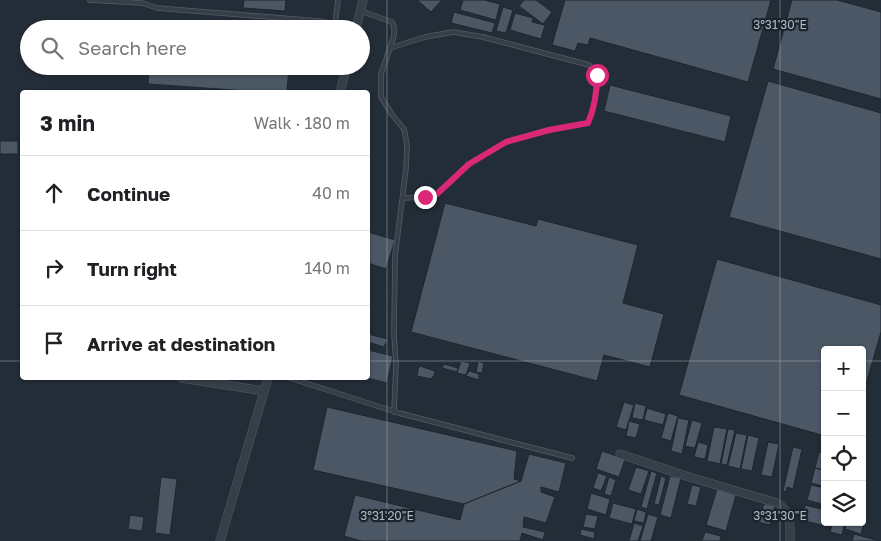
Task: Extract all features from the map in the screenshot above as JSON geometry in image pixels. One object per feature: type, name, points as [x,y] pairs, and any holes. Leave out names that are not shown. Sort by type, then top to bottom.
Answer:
[{"type":"street","points":[[358,20],[363,0]]},
{"type":"street","points":[[341,90],[345,75]]},
{"type":"street","points":[[194,380],[264,391]]},
{"type":"street","points":[[220,541],[267,380]]},
{"type":"street","points":[[620,454],[783,506],[790,520],[790,541]]},
{"type":"lane","points":[[90,0],[142,3],[157,8],[307,20]]},
{"type":"lane","points":[[336,20],[338,0]]},
{"type":"lane","points":[[360,11],[392,22],[394,27],[394,36],[380,74],[381,97],[404,129],[407,145],[403,198],[395,256],[394,334],[396,365],[394,412]]},
{"type":"lane","points":[[390,48],[426,37],[453,32],[483,37],[589,65],[597,75],[593,112],[588,123],[549,130],[506,142],[469,164],[437,194],[425,197],[403,198]]},
{"type":"lane","points":[[296,380],[394,412],[572,458]]},
{"type":"building","points":[[244,0],[286,0],[285,11],[243,8]]},
{"type":"building","points":[[417,0],[442,0],[431,12]]},
{"type":"building","points":[[463,0],[484,0],[500,4],[496,20],[460,10]]},
{"type":"building","points":[[524,0],[536,0],[552,12],[543,24],[519,6]]},
{"type":"building","points":[[565,0],[771,0],[748,82],[590,38],[588,45],[578,43],[575,51],[552,45]]},
{"type":"building","points":[[792,0],[837,0],[881,12],[881,99],[773,69]]},
{"type":"building","points":[[503,7],[513,10],[506,33],[496,31]]},
{"type":"building","points":[[454,12],[495,23],[492,33],[451,23]]},
{"type":"building","points":[[515,13],[533,18],[532,22],[545,25],[541,39],[510,30]]},
{"type":"building","points":[[148,75],[288,75],[287,90],[233,90],[148,84]]},
{"type":"building","points":[[768,81],[881,113],[881,259],[729,217]]},
{"type":"building","points":[[610,85],[731,116],[725,142],[604,111]]},
{"type":"building","points":[[0,141],[18,141],[18,154],[0,154]]},
{"type":"building","points":[[445,203],[536,226],[538,219],[638,245],[623,303],[664,314],[650,367],[604,355],[597,381],[411,332]]},
{"type":"building","points":[[370,233],[395,240],[386,269],[370,264]]},
{"type":"building","points":[[717,259],[881,305],[881,332],[866,384],[866,346],[821,346],[821,435],[679,395]]},
{"type":"building","points":[[370,334],[388,339],[384,347],[370,343]]},
{"type":"building","points":[[370,350],[393,356],[387,383],[370,379]]},
{"type":"building","points":[[461,361],[470,363],[466,375],[457,373]]},
{"type":"building","points":[[478,361],[484,363],[482,373],[476,372]]},
{"type":"building","points":[[444,364],[458,368],[457,372],[442,368]]},
{"type":"building","points":[[420,366],[435,371],[432,379],[417,376]]},
{"type":"building","points":[[469,371],[479,374],[479,380],[466,376]]},
{"type":"building","points":[[624,402],[634,405],[626,430],[616,427]]},
{"type":"building","points":[[635,403],[646,406],[643,420],[632,418]]},
{"type":"building","points":[[327,407],[517,451],[514,479],[521,481],[464,504],[313,470]]},
{"type":"building","points":[[647,408],[666,414],[663,425],[644,420]]},
{"type":"building","points":[[668,413],[678,416],[671,441],[661,438]]},
{"type":"building","points":[[678,418],[689,420],[682,454],[671,451]]},
{"type":"building","points":[[692,420],[702,423],[695,448],[685,446]]},
{"type":"building","points":[[629,421],[640,424],[636,438],[626,436]]},
{"type":"building","points":[[714,427],[727,429],[720,464],[707,461]]},
{"type":"building","points":[[728,429],[735,430],[727,465],[721,464]]},
{"type":"building","points":[[736,433],[747,435],[740,469],[728,466]]},
{"type":"building","points":[[748,435],[759,438],[752,471],[741,469]]},
{"type":"building","points":[[698,442],[708,445],[705,459],[694,457]]},
{"type":"building","points":[[768,442],[779,444],[772,477],[761,475]]},
{"type":"building","points":[[793,447],[802,449],[793,489],[787,487],[786,492],[783,491]]},
{"type":"building","points":[[602,451],[625,459],[619,477],[596,469]]},
{"type":"building","points":[[819,452],[821,453],[821,469],[815,468]]},
{"type":"building","points":[[529,454],[566,463],[559,492],[541,487],[541,492],[555,497],[546,523],[524,517],[523,527],[545,532],[543,540],[522,533],[520,541],[361,541],[344,536],[355,495],[460,520],[464,504],[521,481]]},
{"type":"building","points":[[636,467],[649,471],[641,494],[628,490]]},
{"type":"building","points":[[815,468],[821,470],[821,486],[811,483]]},
{"type":"building","points":[[651,471],[657,473],[647,509],[641,507]]},
{"type":"building","points":[[598,473],[607,476],[601,491],[593,488]]},
{"type":"building","points":[[661,476],[666,478],[659,505],[654,504]]},
{"type":"building","points":[[670,476],[681,478],[671,518],[660,515]]},
{"type":"building","points":[[161,477],[177,479],[170,535],[155,533]]},
{"type":"building","points":[[609,477],[616,480],[611,496],[604,494]]},
{"type":"building","points":[[692,485],[701,487],[696,506],[687,504]]},
{"type":"building","points":[[811,485],[821,487],[821,504],[807,500]]},
{"type":"building","points":[[717,489],[736,495],[726,531],[706,525]]},
{"type":"building","points":[[591,493],[610,499],[606,515],[587,509]]},
{"type":"building","points":[[613,503],[636,509],[632,524],[609,518]]},
{"type":"building","points":[[764,504],[775,506],[770,525],[758,522]]},
{"type":"building","points":[[805,505],[821,509],[821,525],[801,520]]},
{"type":"building","points":[[637,509],[646,512],[644,523],[634,521]]},
{"type":"building","points":[[586,514],[598,516],[595,529],[583,527]]},
{"type":"building","points":[[648,514],[658,517],[651,541],[640,541]]},
{"type":"building","points":[[130,515],[144,517],[142,531],[128,529]]},
{"type":"building","points":[[634,523],[643,526],[638,541],[629,541]]},
{"type":"building","points":[[832,526],[844,526],[842,535],[830,532]]},
{"type":"building","points":[[846,526],[863,526],[861,534],[845,529]]},
{"type":"building","points":[[581,529],[595,532],[594,539],[580,535]]},
{"type":"building","points":[[705,532],[721,536],[720,541],[702,541]]},
{"type":"building","points":[[854,534],[879,541],[852,541]]},
{"type":"route","points":[[425,197],[437,194],[469,164],[506,142],[549,130],[588,123],[593,112],[597,75]]}]
